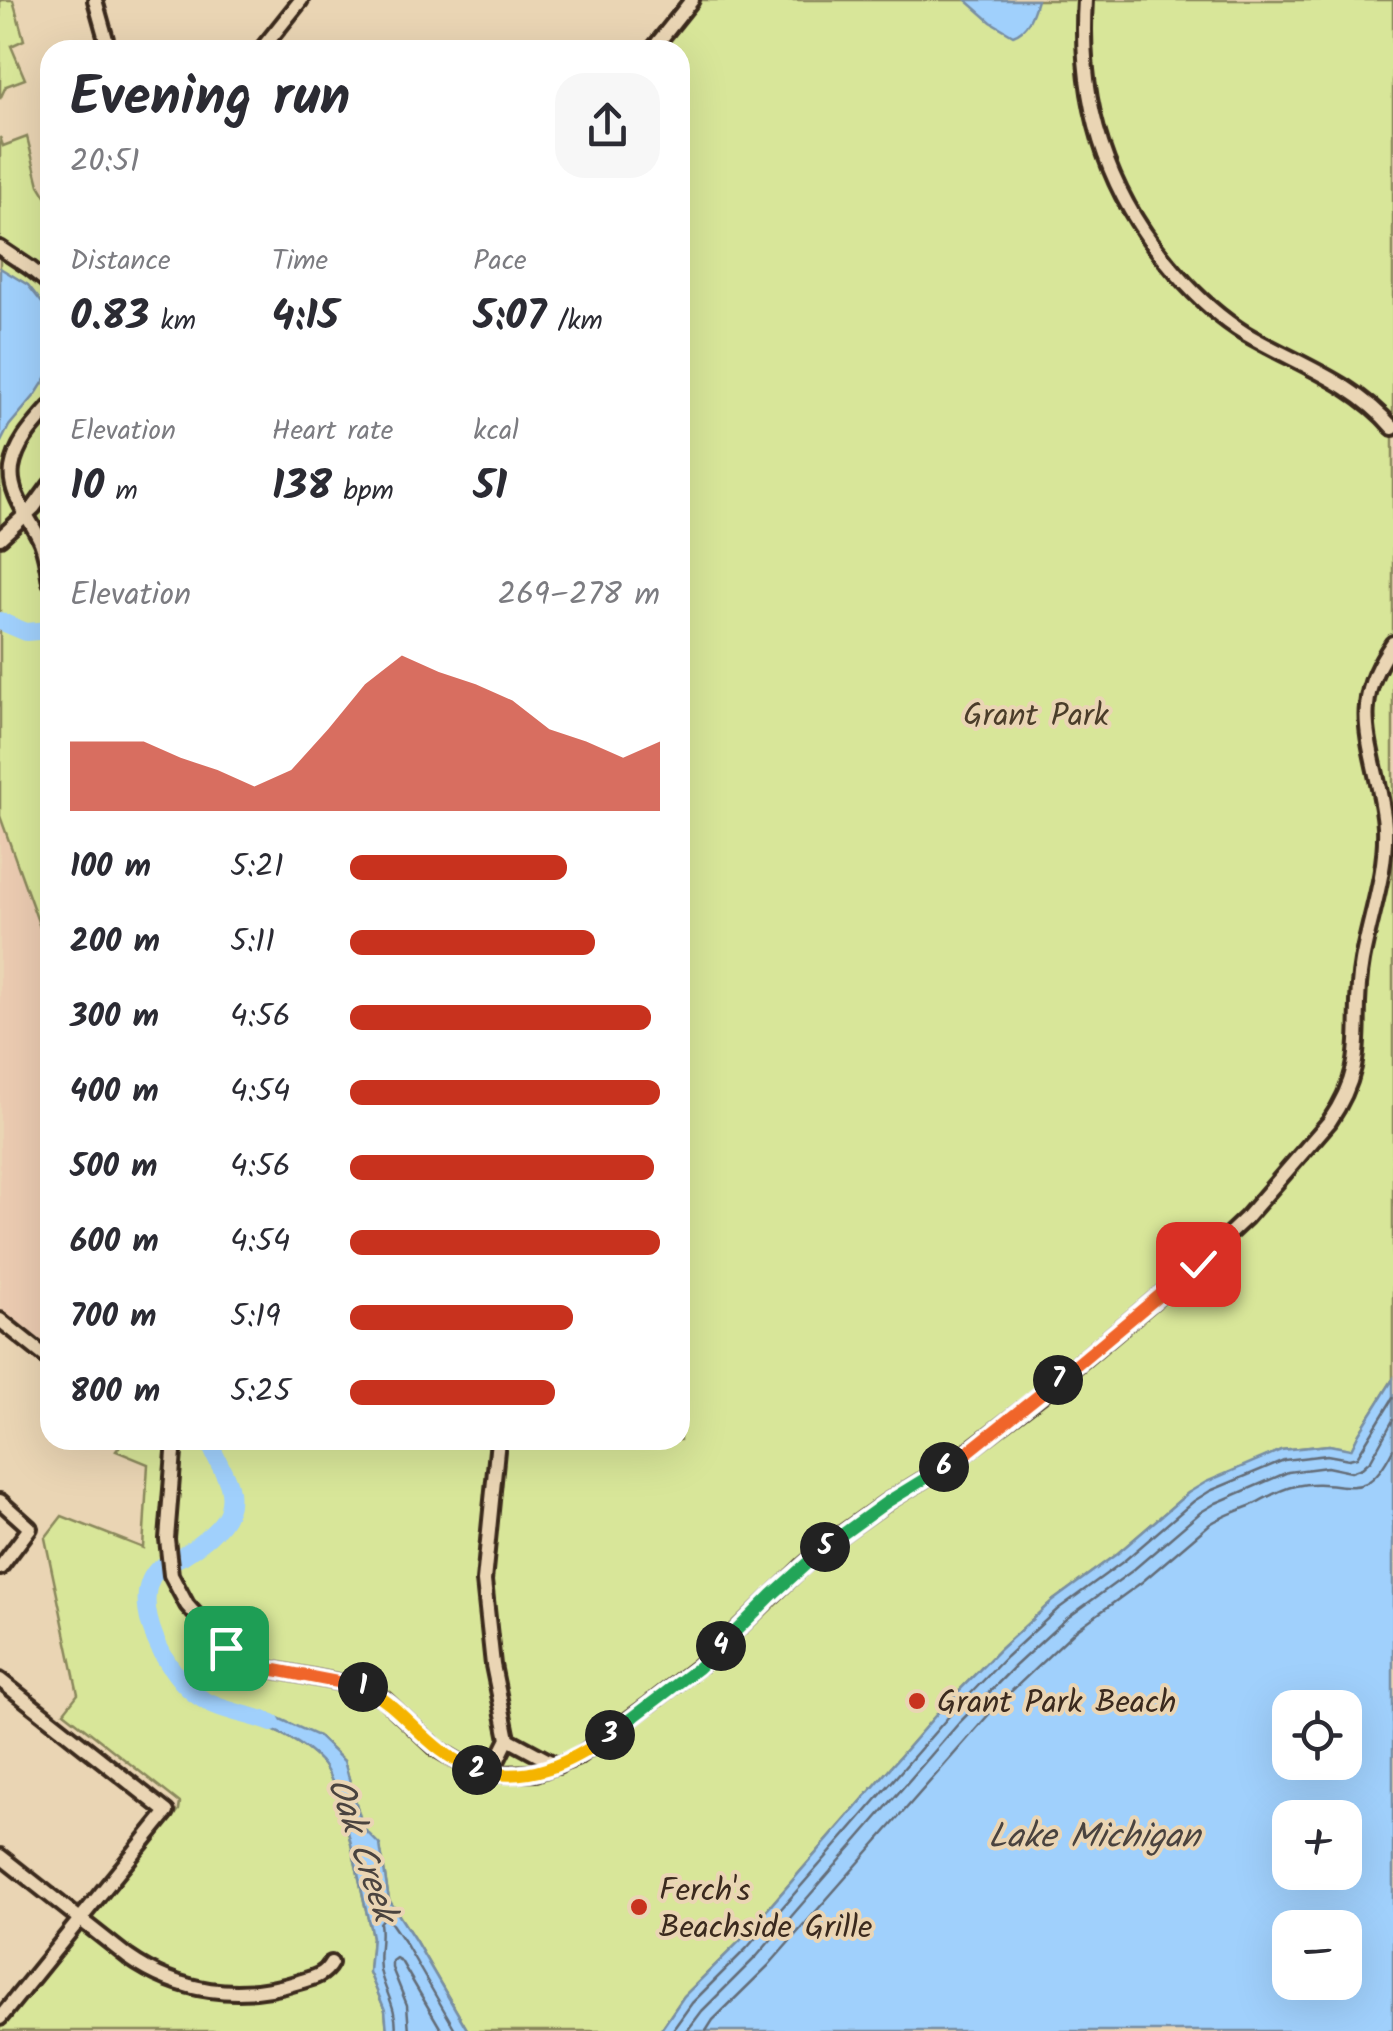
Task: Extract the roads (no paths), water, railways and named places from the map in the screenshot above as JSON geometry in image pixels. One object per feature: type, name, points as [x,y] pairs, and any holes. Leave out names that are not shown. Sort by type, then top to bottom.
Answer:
[{"type":"street","points":[[94,0],[105,40]]},
{"type":"street","points":[[269,40],[302,0]]},
{"type":"street","points":[[660,40],[692,0]]},
{"type":"street","points":[[1084,0],[1084,58],[1093,119],[1103,154],[1138,226],[1166,262],[1215,312],[1263,344],[1359,395],[1393,428]]},
{"type":"street","points":[[0,248],[40,276]]},
{"type":"street","points":[[40,419],[22,441],[12,467],[15,490],[40,542]]},
{"type":"street","points":[[0,538],[40,496]]},
{"type":"street","points":[[174,1450],[168,1510],[172,1575],[187,1605],[226,1648],[270,1669],[364,1687],[384,1699],[437,1749],[466,1766],[488,1773],[536,1773],[558,1766],[595,1745],[698,1668],[835,1539],[963,1456],[1183,1276],[1246,1218],[1329,1122],[1355,1071],[1362,961],[1384,864],[1384,811],[1366,710],[1374,674],[1393,643]]},
{"type":"street","points":[[0,1320],[40,1352]]},
{"type":"street","points":[[488,1773],[508,1739],[493,1665],[484,1581],[497,1450]]},
{"type":"street","points":[[0,1501],[30,1528],[0,1568]]},
{"type":"street","points":[[0,1680],[168,1812],[0,2018]]},
{"type":"street","points":[[508,1739],[558,1766]]},
{"type":"street","points":[[0,1856],[144,1968],[181,1984],[227,1993],[272,1989],[320,1975],[331,1963]]},
{"type":"water","points":[[966,0],[1037,0],[1026,25],[1013,35]]},
{"type":"water","points":[[0,268],[28,285],[40,300],[40,388],[9,426],[0,444]]},
{"type":"water","name":"Lake Michigan","points":[[1393,1379],[1393,2031],[660,2031],[684,1996],[740,1941],[942,1708],[1051,1602],[1206,1482],[1281,1450],[1329,1445],[1351,1449]]},
{"type":"water","points":[[267,1713],[318,1736],[344,1761],[363,1828],[380,1845],[389,1900],[468,2031],[387,2031],[385,2010],[369,1972],[372,1937],[336,1792],[329,1774],[313,1754],[286,1736],[246,1719],[251,1714]]},
{"type":"waterway","name":"Oak Creek","points":[[0,621],[26,632],[40,631]]},
{"type":"waterway","name":"Oak Creek","points":[[213,1450],[230,1492],[228,1512],[203,1541],[157,1570],[149,1584],[149,1619],[164,1657],[187,1687],[216,1706],[272,1723]]},
{"type":"place","name":"Grant Park Beach","points":[[917,1701]]},
{"type":"place","name":"Ferch's Beachside Grille","points":[[639,1907]]},
{"type":"park label","name":"Grant Park","points":[[1036,714]]}]
